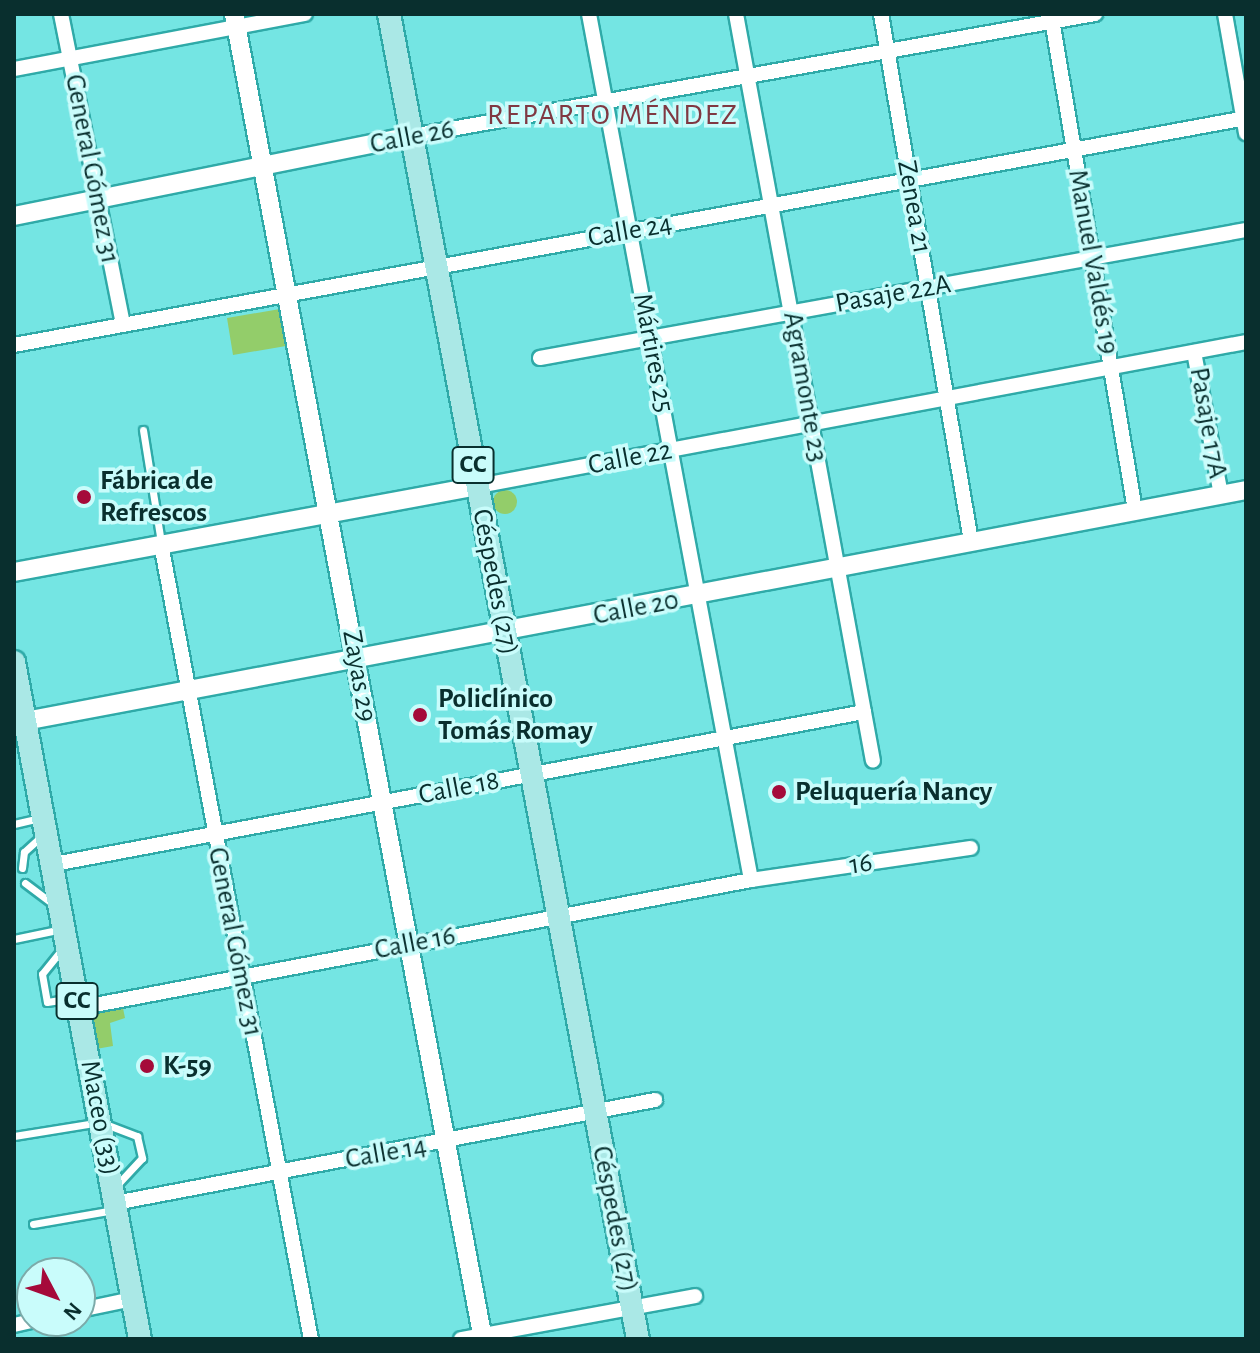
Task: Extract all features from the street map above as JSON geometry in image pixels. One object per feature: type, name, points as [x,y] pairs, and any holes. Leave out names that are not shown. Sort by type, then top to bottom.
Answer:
[{"type":"main road","name":"Céspedes (27)","points":[[389,14],[638,1339]]},
{"type":"main road","name":"Maceo (33)","points":[[15,673],[19,716],[54,864],[140,1339]]},
{"type":"street","name":"General Gómez 31","points":[[61,14],[123,325]]},
{"type":"street","points":[[14,69],[235,21],[305,14]]},
{"type":"street","name":"Mártires 25","points":[[589,14],[751,880]]},
{"type":"street","name":"Agramonte 23","points":[[736,14],[873,761]]},
{"type":"street","name":"Zenea 21","points":[[881,14],[971,541]]},
{"type":"street","name":"Calle 26","points":[[14,216],[412,136],[887,51],[1051,18],[1095,14]]},
{"type":"street","points":[[1225,14],[1245,123]]},
{"type":"street","name":"Manuel Valdés 19","points":[[1051,18],[1135,510]]},
{"type":"street","name":"Zayas 29","points":[[235,21],[482,1337]]},
{"type":"street","name":"Calle 24","points":[[14,345],[1074,150],[1245,123]]},
{"type":"street","name":"Pasaje 22A","points":[[540,358],[1246,230]]},
{"type":"street","name":"Calle 22","points":[[14,572],[1246,342]]},
{"type":"street","name":"Pasaje 17A","points":[[1194,352],[1221,495]]},
{"type":"street","name":"Calle 20","points":[[19,716],[187,690],[505,633],[1246,490]]},
{"type":"street","name":"General Gómez 31","points":[[161,544],[311,1339]]},
{"type":"street","name":"Calle 18","points":[[54,864],[864,712]]},
{"type":"street","name":"16","points":[[751,880],[971,848]]},
{"type":"street","name":"Calle 16","points":[[78,1002],[241,977],[751,880]]},
{"type":"street","name":"Calle 14","points":[[115,1200],[279,1173],[655,1100]]},
{"type":"street","points":[[461,1339],[695,1296]]},
{"type":"street","points":[[96,1307],[132,1299]]},
{"type":"lane","points":[[143,430],[161,544]]},
{"type":"lane","points":[[14,824],[46,826]]},
{"type":"lane","points":[[22,868],[31,842],[46,826]]},
{"type":"lane","points":[[25,883],[36,897],[61,905]]},
{"type":"lane","points":[[14,939],[66,936]]},
{"type":"lane","points":[[14,1136],[100,1122],[137,1136],[142,1158],[115,1200],[33,1224]]},
{"type":"green space","points":[[280,309],[286,346],[233,355],[227,318]]},
{"type":"green space","points":[[505,490],[514,493],[517,502],[514,511],[505,514],[496,511],[493,502],[496,493]]},
{"type":"green space","points":[[123,1008],[125,1018],[110,1023],[113,1046],[96,1049],[90,1015]]},
{"type":"place","name":"Fábrica de Refrescos","points":[[84,497]]},
{"type":"place","name":"Policlínico Tomás Romay","points":[[420,715]]},
{"type":"place","name":"Peluquería Nancy","points":[[779,792]]},
{"type":"place","name":"K-59","points":[[147,1066]]},
{"type":"district","name":"REPARTO MÉNDEZ","points":[[613,115]]}]
